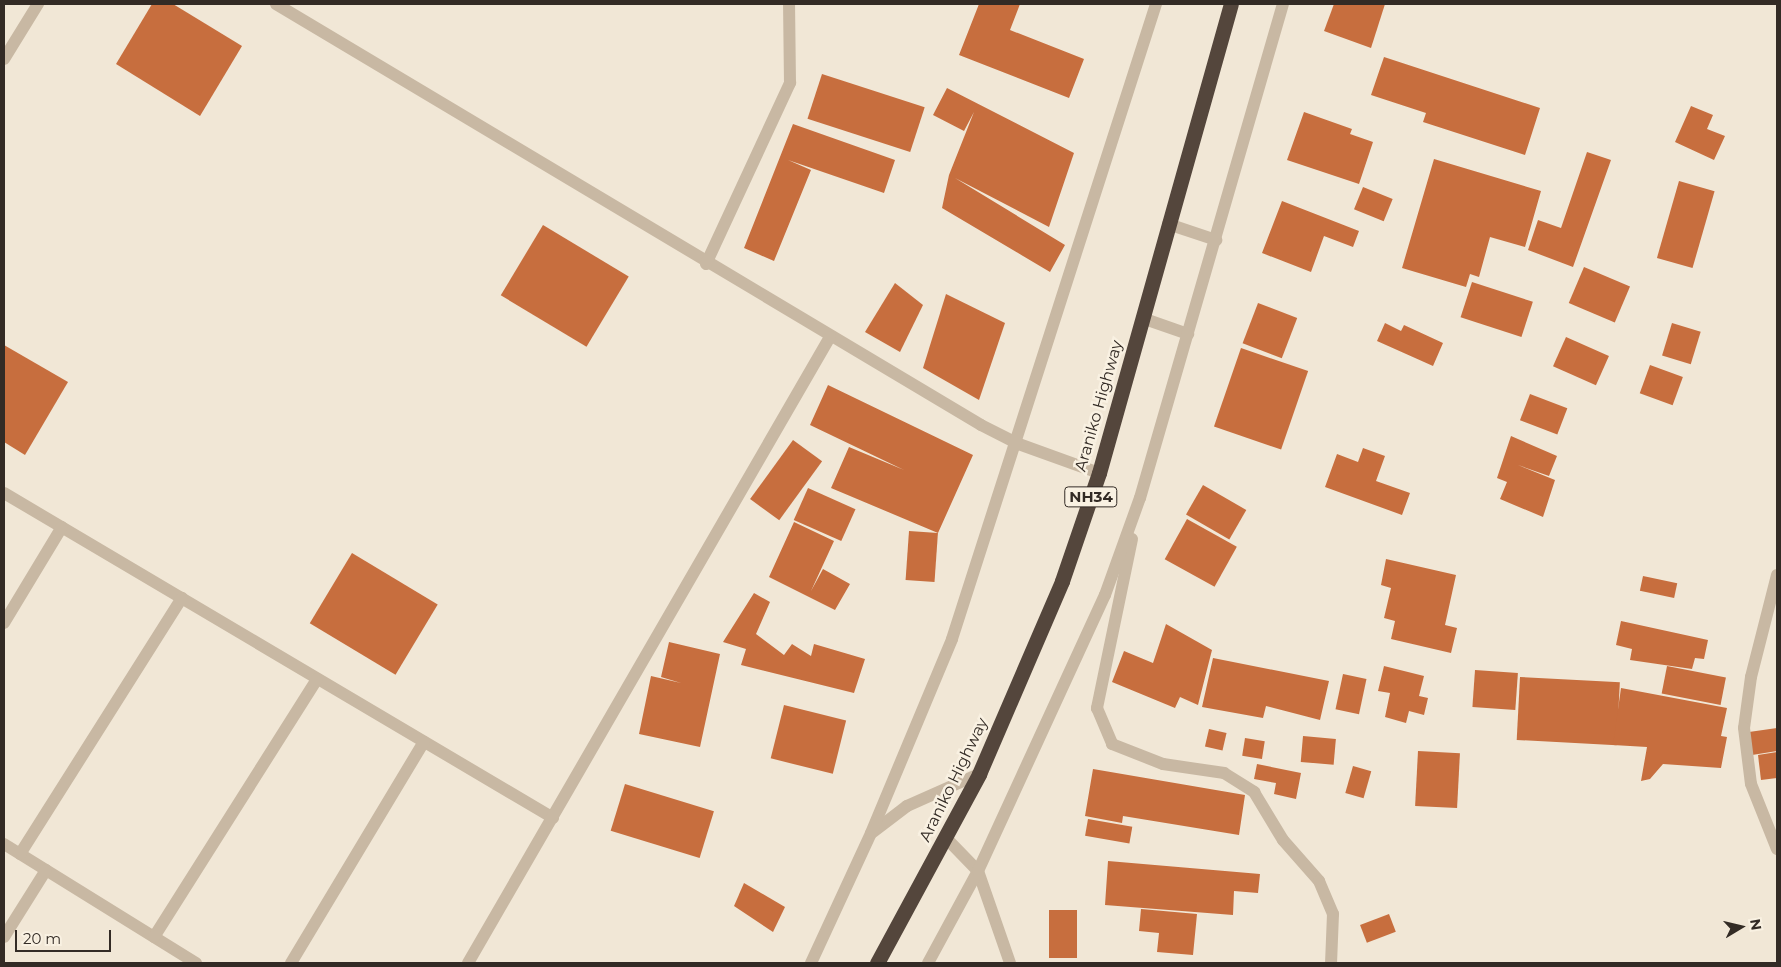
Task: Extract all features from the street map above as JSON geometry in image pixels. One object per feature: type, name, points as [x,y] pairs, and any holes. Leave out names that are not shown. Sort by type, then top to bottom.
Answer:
[{"type":"highway","name":"Araniko Highway","points":[[877,963],[979,774],[1062,581],[1099,473],[1231,4]]},
{"type":"street","points":[[4,59],[38,4]]},
{"type":"street","points":[[276,4],[706,264],[1016,443],[1099,473]]},
{"type":"street","points":[[706,264],[790,83],[789,4]]},
{"type":"street","points":[[811,963],[871,833],[952,639],[1156,4]]},
{"type":"street","points":[[928,963],[978,871],[1105,595],[1140,498],[1283,4]]},
{"type":"street","points":[[1168,224],[1216,240]]},
{"type":"street","points":[[1142,318],[1188,334]]},
{"type":"street","points":[[468,963],[830,337]]},
{"type":"street","points":[[4,493],[553,818]]},
{"type":"street","points":[[1140,498],[1097,708],[1104,726],[1112,744],[1163,764],[1224,773],[1254,792],[1283,840],[1320,881],[1333,914],[1331,963]]},
{"type":"street","points":[[4,623],[62,527]]},
{"type":"street","points":[[1777,575],[1751,677],[1744,728],[1751,784],[1777,849]]},
{"type":"street","points":[[20,854],[182,598]]},
{"type":"street","points":[[154,937],[317,679]]},
{"type":"street","points":[[291,963],[424,742]]},
{"type":"street","points":[[871,833],[907,806],[979,774]]},
{"type":"street","points":[[946,838],[978,871],[1010,963]]},
{"type":"street","points":[[4,844],[196,963]]},
{"type":"street","points":[[4,937],[46,870]]},
{"type":"building","points":[[152,4],[173,4],[242,46],[200,116],[116,64]]},
{"type":"building","points":[[979,4],[1020,4],[1010,30],[1084,59],[1069,98],[959,55]]},
{"type":"building","points":[[1334,4],[1385,4],[1371,48],[1324,31]]},
{"type":"building","points":[[1384,57],[1540,108],[1525,155],[1423,122],[1426,113],[1371,95]]},
{"type":"building","points":[[822,74],[925,107],[910,152],[807,119]]},
{"type":"building","points":[[947,88],[1074,153],[1049,227],[955,178],[1065,245],[1050,272],[942,208],[949,175],[974,112],[964,131],[933,115]]},
{"type":"building","points":[[1691,106],[1713,115],[1707,129],[1725,136],[1714,160],[1675,142]]},
{"type":"building","points":[[1304,112],[1352,129],[1350,134],[1373,142],[1359,184],[1287,160]]},
{"type":"building","points":[[793,124],[895,160],[884,193],[788,160],[811,170],[774,261],[744,248]]},
{"type":"building","points":[[1587,152],[1611,160],[1573,267],[1528,250],[1538,220],[1561,228]]},
{"type":"building","points":[[1434,159],[1541,191],[1525,247],[1490,237],[1479,277],[1470,274],[1466,287],[1402,268]]},
{"type":"building","points":[[1679,181],[1715,191],[1693,268],[1657,258]]},
{"type":"building","points":[[1363,187],[1393,199],[1384,221],[1354,209]]},
{"type":"building","points":[[1282,201],[1359,231],[1353,247],[1324,236],[1311,272],[1262,253]]},
{"type":"building","points":[[543,225],[629,277],[586,347],[501,295]]},
{"type":"building","points":[[1584,267],[1630,287],[1615,322],[1569,303]]},
{"type":"building","points":[[1472,282],[1533,302],[1521,337],[1461,317]]},
{"type":"building","points":[[895,283],[923,305],[900,352],[865,332]]},
{"type":"building","points":[[946,294],[1005,323],[979,400],[923,368]]},
{"type":"building","points":[[1258,303],[1297,318],[1282,358],[1243,343]]},
{"type":"building","points":[[1385,323],[1401,331],[1404,325],[1443,343],[1433,366],[1377,341]]},
{"type":"building","points":[[1672,323],[1701,332],[1691,364],[1662,356]]},
{"type":"building","points":[[1566,337],[1609,356],[1596,385],[1553,366]]},
{"type":"building","points":[[4,345],[68,382],[25,455],[4,442]]},
{"type":"building","points":[[1241,348],[1308,371],[1281,450],[1214,426]]},
{"type":"building","points":[[1650,365],[1683,377],[1673,405],[1640,393]]},
{"type":"building","points":[[828,385],[973,455],[938,533],[831,488],[849,447],[904,470],[810,425]]},
{"type":"building","points":[[1530,394],[1567,408],[1557,434],[1520,420]]},
{"type":"building","points":[[1511,436],[1557,456],[1549,476],[1518,465],[1555,480],[1543,517],[1500,499],[1507,482],[1497,478]]},
{"type":"building","points":[[793,440],[822,461],[779,520],[750,499]]},
{"type":"building","points":[[1363,448],[1385,456],[1376,481],[1410,493],[1402,515],[1325,487],[1337,454],[1358,462]]},
{"type":"building","points":[[1203,485],[1246,510],[1229,539],[1186,514]]},
{"type":"building","points":[[808,488],[856,509],[841,541],[794,520]]},
{"type":"building","points":[[1187,519],[1237,547],[1215,587],[1165,559]]},
{"type":"building","points":[[794,522],[834,541],[811,591],[823,569],[850,584],[835,610],[769,577]]},
{"type":"building","points":[[909,531],[938,533],[935,582],[906,580]]},
{"type":"building","points":[[352,553],[438,605],[395,675],[310,623]]},
{"type":"building","points":[[1386,559],[1456,575],[1445,625],[1457,628],[1451,653],[1391,639],[1395,621],[1384,618],[1391,588],[1381,585]]},
{"type":"building","points":[[1643,576],[1677,583],[1674,598],[1640,591]]},
{"type":"building","points":[[754,593],[770,602],[756,634],[784,655],[792,644],[811,656],[814,644],[865,659],[854,693],[741,665],[746,649],[723,642]]},
{"type":"building","points":[[1621,621],[1708,640],[1704,659],[1695,658],[1692,669],[1630,660],[1632,649],[1616,645]]},
{"type":"building","points":[[1166,624],[1212,650],[1198,705],[1180,697],[1175,708],[1112,682],[1124,651],[1153,663]]},
{"type":"building","points":[[669,642],[720,654],[700,747],[639,734],[651,676],[681,683],[661,677]]},
{"type":"building","points":[[1213,658],[1329,681],[1320,720],[1266,706],[1263,718],[1202,707]]},
{"type":"building","points":[[1384,666],[1424,676],[1419,696],[1428,698],[1424,715],[1409,711],[1406,723],[1385,717],[1390,693],[1378,691]]},
{"type":"building","points":[[1667,666],[1726,677],[1721,705],[1662,693]]},
{"type":"building","points":[[1475,670],[1518,673],[1515,710],[1472,707]]},
{"type":"building","points":[[1343,674],[1366,679],[1359,714],[1336,709]]},
{"type":"building","points":[[1520,677],[1620,682],[1617,745],[1517,740]]},
{"type":"building","points":[[1621,688],[1727,708],[1721,736],[1727,737],[1721,768],[1663,764],[1650,779],[1641,781],[1647,747],[1613,745]]},
{"type":"building","points":[[784,705],[846,720],[833,774],[771,758]]},
{"type":"building","points":[[1777,728],[1777,751],[1752,755],[1749,732]]},
{"type":"building","points":[[1209,729],[1227,733],[1222,751],[1205,747]]},
{"type":"building","points":[[1303,736],[1336,739],[1334,765],[1301,762]]},
{"type":"building","points":[[1245,738],[1265,741],[1262,759],[1242,756]]},
{"type":"building","points":[[1418,751],[1460,753],[1457,808],[1415,806]]},
{"type":"building","points":[[1777,752],[1777,778],[1761,780],[1758,755]]},
{"type":"building","points":[[1257,764],[1301,773],[1296,799],[1274,794],[1276,783],[1254,779]]},
{"type":"building","points":[[1353,766],[1371,771],[1364,798],[1345,793]]},
{"type":"building","points":[[1093,769],[1245,795],[1239,835],[1123,816],[1122,823],[1085,816]]},
{"type":"building","points":[[625,784],[714,811],[700,858],[611,831]]},
{"type":"building","points":[[1088,819],[1132,827],[1129,844],[1085,836]]},
{"type":"building","points":[[1108,861],[1260,874],[1258,893],[1234,891],[1233,915],[1105,905]]},
{"type":"building","points":[[744,883],[785,907],[773,932],[734,906]]},
{"type":"building","points":[[1141,909],[1197,914],[1193,955],[1157,952],[1159,933],[1139,931]]},
{"type":"building","points":[[1049,910],[1077,910],[1077,958],[1049,958]]},
{"type":"building","points":[[1389,914],[1396,932],[1367,943],[1360,925]]}]
